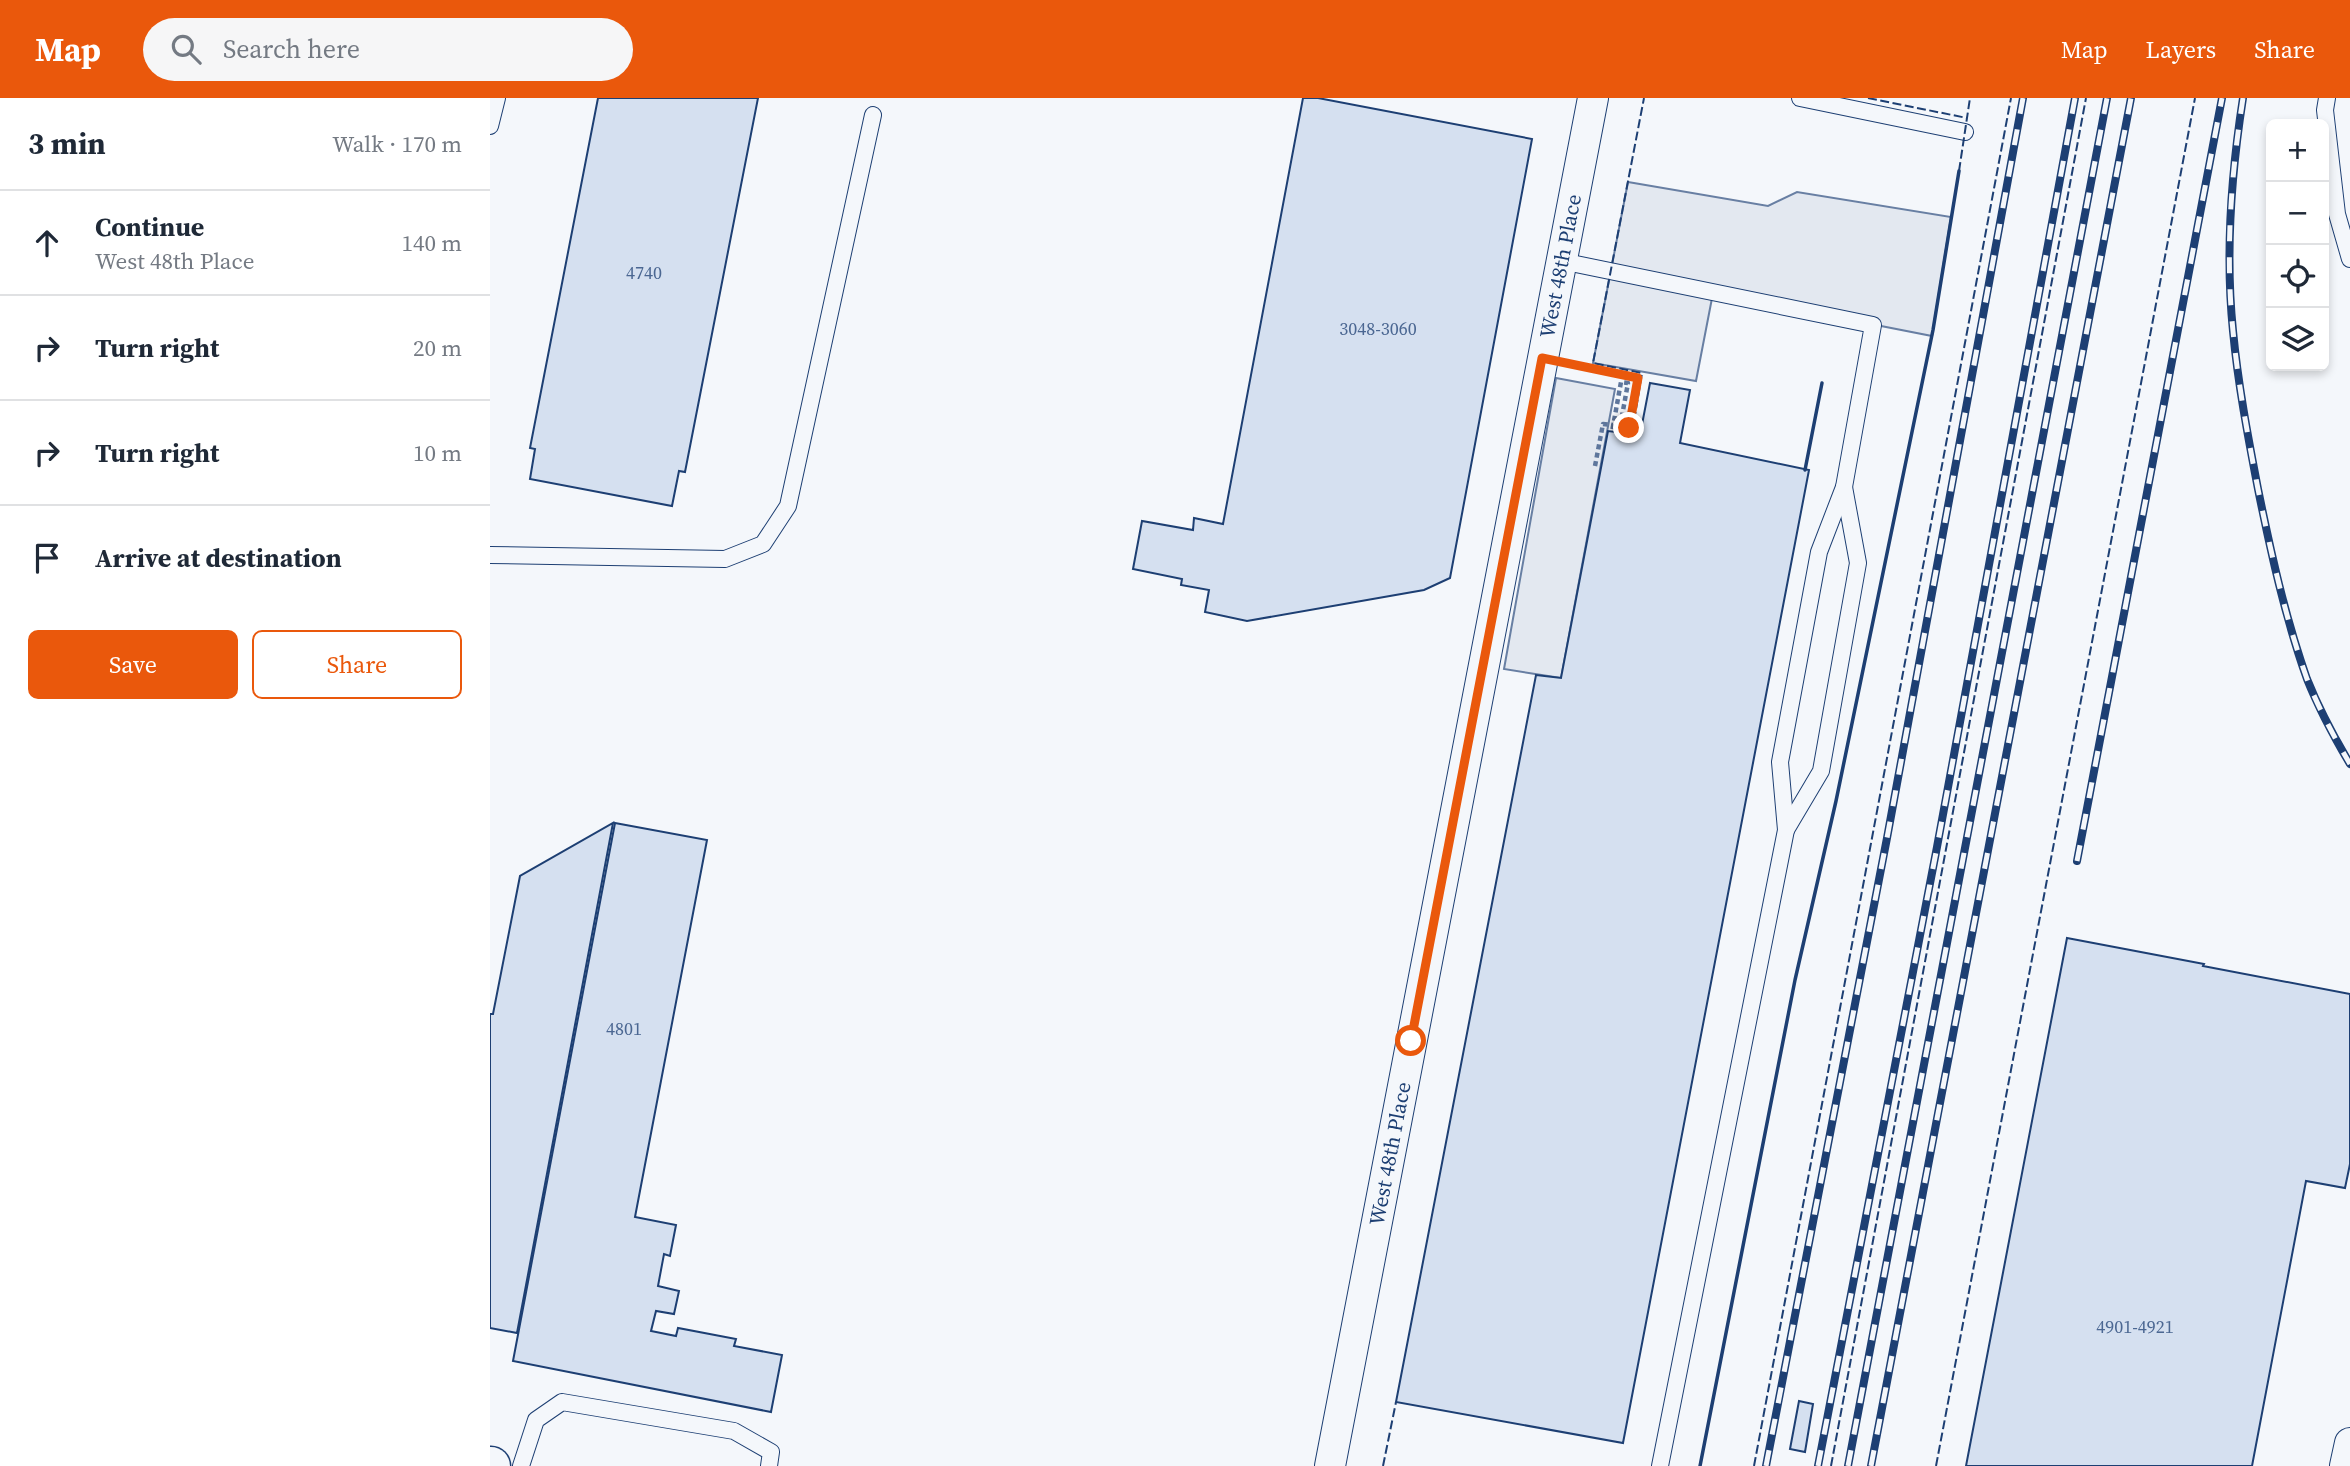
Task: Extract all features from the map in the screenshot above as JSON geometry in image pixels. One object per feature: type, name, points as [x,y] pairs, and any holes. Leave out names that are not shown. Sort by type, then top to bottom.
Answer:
[{"type":"street","name":"West 48th Place","points":[[1330,1466],[1593,98]]},
{"type":"street","points":[[2345,1466],[2350,1443]]},
{"type":"lane","points":[[490,126],[496,98]]},
{"type":"lane","points":[[1800,98],[1965,132]]},
{"type":"lane","points":[[2327,98],[2325,110],[2337,214],[2350,259]]},
{"type":"lane","points":[[490,555],[725,559],[763,544],[788,506],[873,115]]},
{"type":"lane","points":[[1561,261],[1872,325],[1844,487],[1819,552],[1780,762],[1786,830],[1660,1466]]},
{"type":"lane","points":[[1786,830],[1821,771],[1858,563],[1844,487]]},
{"type":"lane","points":[[521,1466],[536,1420],[562,1402],[734,1431],[771,1452],[769,1466]]},
{"type":"path","points":[[1542,358],[1638,378],[1629,428],[1620,427],[1628,383],[1621,382],[1612,432]]},
{"type":"path","points":[[1595,466],[1603,424],[1613,425]]},
{"type":"shaded area","points":[[1628,182],[1768,206],[1797,192],[1951,217],[1932,336],[1713,293],[1696,381],[1593,363]]},
{"type":"shaded area","points":[[1556,378],[1615,389],[1561,678],[1504,669]]},
{"type":"building","points":[[598,98],[758,98],[685,472],[679,471],[672,506],[530,479],[535,449],[530,448]]},
{"type":"building","points":[[1303,98],[1318,98],[1532,139],[1450,578],[1424,590],[1247,621],[1205,612],[1209,590],[1181,585],[1182,579],[1133,569],[1142,521],[1193,530],[1194,518],[1223,524]]},
{"type":"building","points":[[1650,383],[1690,390],[1680,443],[1809,470],[1623,1443],[1396,1402],[1536,675],[1561,678],[1608,431],[1640,435]]},
{"type":"building","points":[[613,823],[517,1333],[490,1328],[490,1014],[493,1014],[520,876]]},
{"type":"building","points":[[615,823],[707,840],[635,1217],[676,1225],[670,1256],[664,1254],[658,1286],[679,1291],[674,1314],[656,1311],[651,1331],[676,1336],[678,1328],[736,1339],[734,1346],[782,1355],[771,1412],[513,1361]]},
{"type":"building","points":[[2067,938],[2350,994],[2350,1164],[2345,1188],[2306,1181],[2252,1466],[1966,1466]]},
{"type":"building","points":[[1799,1401],[1813,1404],[1805,1452],[1790,1449]]},
{"type":"railway","points":[[1766,1466],[1887,838],[2023,98]]},
{"type":"railway","points":[[1818,1466],[1937,847],[2075,98]]},
{"type":"railway","points":[[1848,1466],[2107,98]]},
{"type":"railway","points":[[1871,1466],[2131,98]]},
{"type":"railway","points":[[2077,861],[2222,98]]},
{"type":"railway","points":[[2243,98],[2232,185],[2229,243],[2233,331],[2244,410],[2268,537],[2292,632],[2307,679],[2350,764]]},
{"type":"fence","points":[[1632,433],[1642,373],[1593,363],[1644,98]]},
{"type":"fence","points":[[1868,98],[1967,118]]},
{"type":"fence","points":[[1959,171],[1970,98]]},
{"type":"fence","points":[[1754,1466],[2011,98]]},
{"type":"fence","points":[[1831,1466],[2086,98]]},
{"type":"fence","points":[[1936,1466],[2195,98]]},
{"type":"fence","points":[[1383,1466],[1396,1402]]},
{"type":"wall","points":[[1700,1466],[1795,980],[1836,801],[1933,330],[1959,171]]},
{"type":"wall","points":[[1805,470],[1822,383]]},
{"type":"route","points":[[1411,1041],[1542,358],[1638,378],[1629,428]]}]
